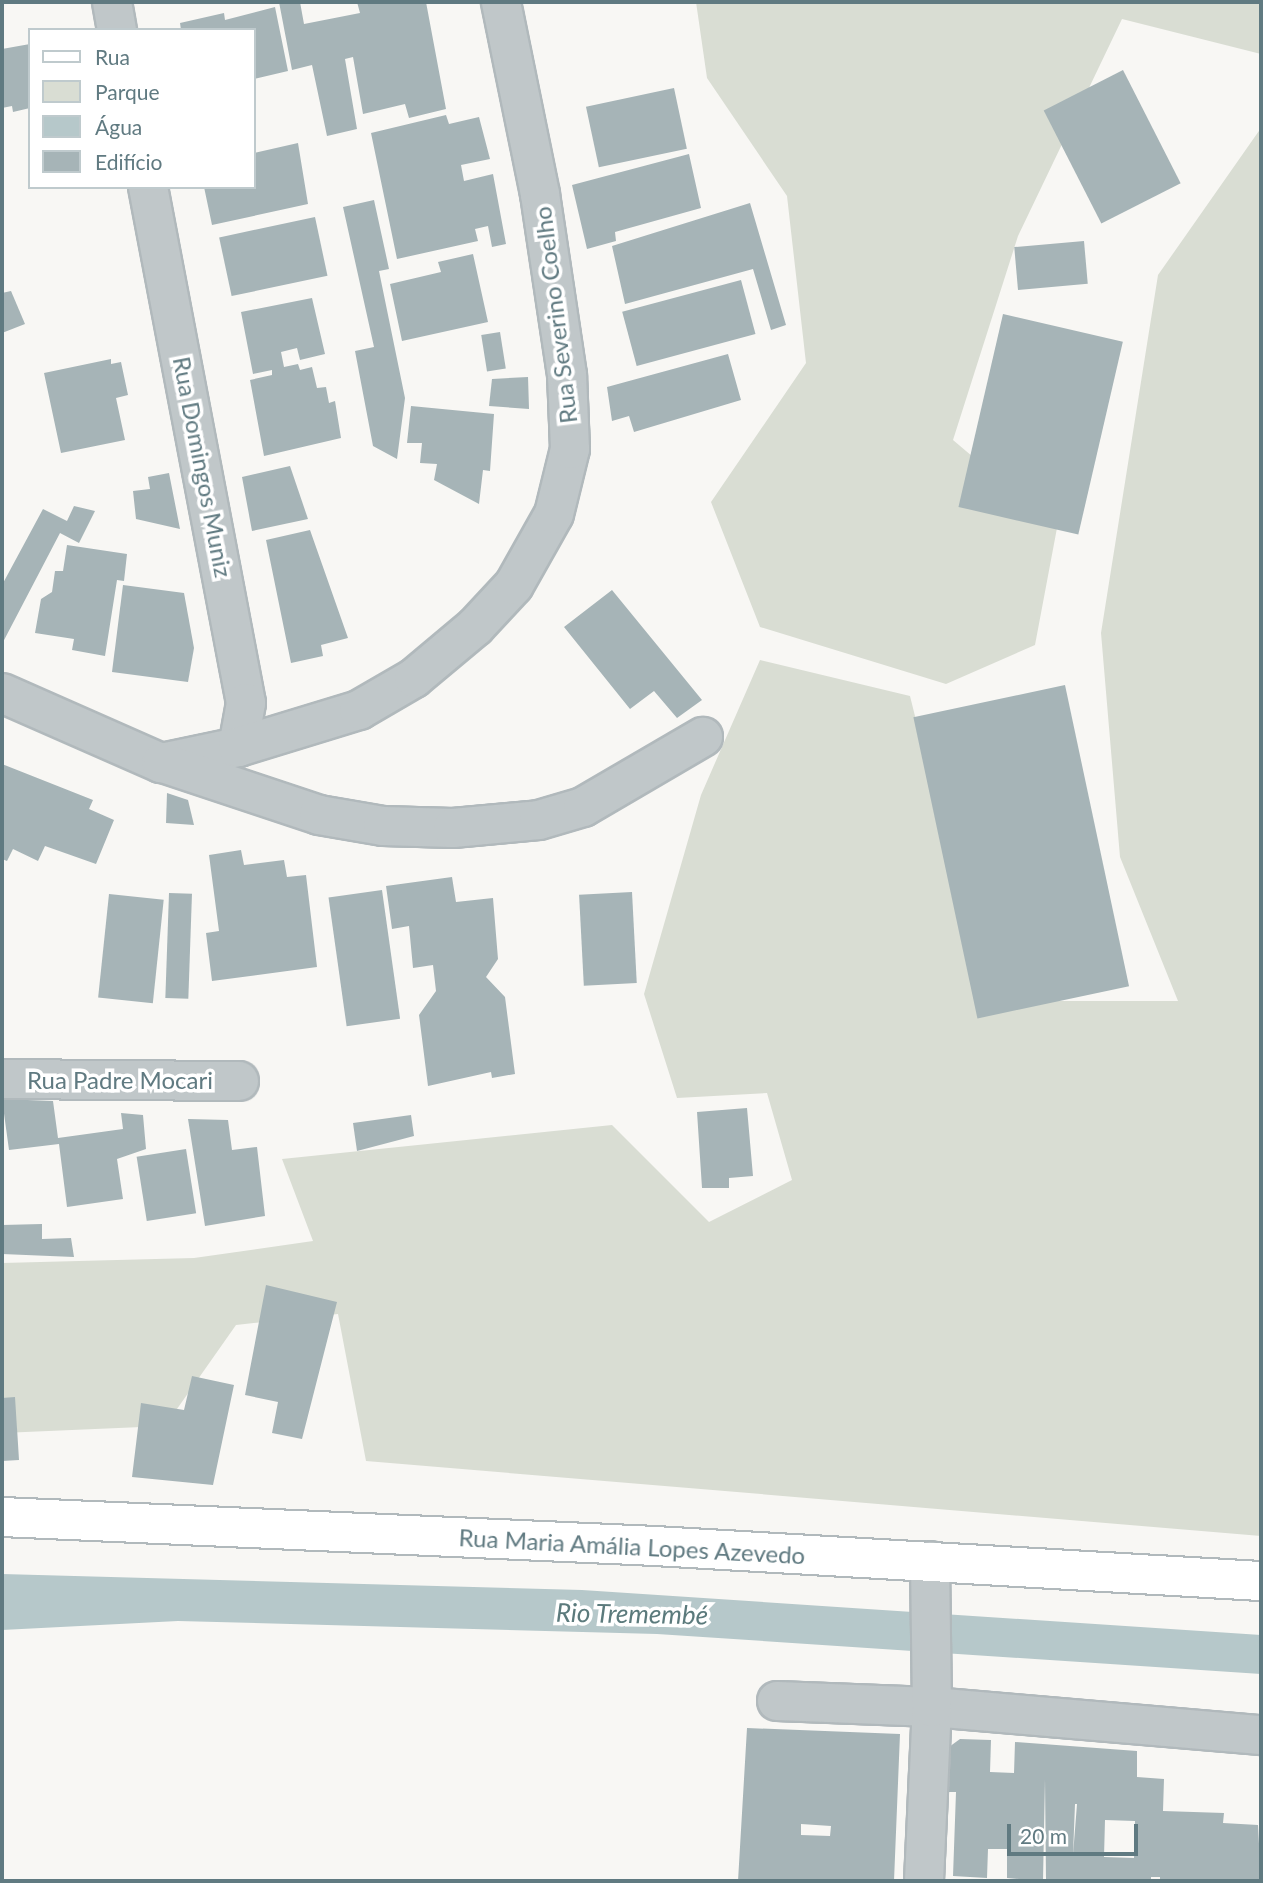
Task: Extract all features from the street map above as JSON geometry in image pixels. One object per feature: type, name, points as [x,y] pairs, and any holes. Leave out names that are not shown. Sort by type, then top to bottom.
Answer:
[{"type":"main road","name":"Rua Maria Amália Lopes Azevedo","points":[[2,1517],[930,1578],[1261,1581]]},
{"type":"street","points":[[112,2],[117,28]]},
{"type":"street","name":"Rua Severino Coelho","points":[[161,763],[238,747],[359,710],[414,678],[475,627],[514,585],[554,514],[570,449],[567,375],[540,194],[501,2]]},
{"type":"street","name":"Rua Domingos Muniz","points":[[148,189],[246,703],[238,747]]},
{"type":"street","points":[[2,693],[161,763],[319,815],[383,826],[453,828],[539,820],[583,807],[703,737]]},
{"type":"street","name":"Rua Padre Mocari","points":[[2,1079],[239,1080]]},
{"type":"street","points":[[924,1881],[932,1707],[930,1578]]},
{"type":"street","points":[[777,1701],[932,1707],[1261,1735]]},
{"type":"green space","points":[[696,2],[1261,2],[1261,54],[1122,19],[1018,236],[953,440],[1057,528],[1035,645],[946,684],[760,627],[711,502],[806,363],[787,196],[707,78]]},
{"type":"green space","points":[[1261,128],[1261,1536],[366,1461],[338,1314],[236,1325],[165,1426],[2,1433],[2,1263],[194,1258],[313,1241],[282,1159],[612,1125],[709,1222],[792,1180],[767,1093],[677,1098],[644,994],[701,795],[760,660],[910,696],[986,1001],[1178,1001],[1120,857],[1101,633],[1158,275]]},
{"type":"water","name":"Rio Tremembé","points":[[2,1574],[582,1590],[1261,1635],[1261,1674],[657,1634],[178,1621],[2,1630]]},
{"type":"building","points":[[279,2],[300,2],[304,24],[360,13],[357,2],[426,2],[446,109],[409,118],[405,104],[363,114],[353,57],[345,59],[357,129],[327,136],[312,65],[292,70]]},
{"type":"building","points":[[275,7],[288,71],[256,79],[256,28],[181,28],[180,23],[224,13],[225,20]]},
{"type":"building","points":[[28,44],[28,108],[13,112],[12,106],[2,108],[2,49]]},
{"type":"building","points":[[1123,70],[1181,183],[1101,224],[1044,110]]},
{"type":"building","points":[[674,88],[687,149],[599,167],[586,107]]},
{"type":"building","points":[[446,115],[449,124],[479,117],[490,159],[461,165],[464,181],[493,174],[506,244],[492,247],[488,226],[475,229],[478,241],[397,259],[371,133]]},
{"type":"building","points":[[298,143],[308,204],[212,225],[204,189],[256,189],[256,153]]},
{"type":"building","points":[[689,154],[701,208],[615,232],[616,241],[587,249],[572,185]]},
{"type":"building","points":[[374,200],[389,269],[379,271],[405,398],[397,459],[373,446],[355,351],[374,347],[343,207]]},
{"type":"building","points":[[750,203],[786,325],[771,330],[753,269],[625,304],[612,246]]},
{"type":"building","points":[[315,217],[327,276],[232,296],[219,237]]},
{"type":"building","points":[[1084,241],[1088,284],[1018,290],[1014,247]]},
{"type":"building","points":[[473,254],[488,322],[402,341],[390,284],[441,272],[438,262]]},
{"type":"building","points":[[741,280],[755,334],[637,366],[622,312]]},
{"type":"building","points":[[11,291],[25,324],[2,333],[2,293]]},
{"type":"building","points":[[312,298],[325,354],[300,360],[297,348],[281,352],[284,367],[298,364],[300,370],[312,367],[317,388],[326,387],[329,403],[335,401],[341,438],[264,456],[250,380],[272,375],[272,370],[253,374],[241,312]]},
{"type":"building","points":[[1003,314],[1123,342],[1078,535],[958,507]]},
{"type":"building","points":[[500,332],[506,369],[487,372],[481,335]]},
{"type":"building","points":[[728,354],[741,400],[634,432],[629,416],[612,421],[607,387]]},
{"type":"building","points":[[111,359],[111,364],[121,362],[128,395],[116,398],[125,440],[61,453],[44,373]]},
{"type":"building","points":[[528,377],[529,409],[489,406],[492,379]]},
{"type":"building","points":[[411,406],[494,414],[490,471],[483,470],[479,504],[434,480],[437,464],[420,463],[422,443],[407,443]]},
{"type":"building","points":[[290,466],[308,519],[252,531],[242,477]]},
{"type":"building","points":[[169,473],[180,529],[136,519],[133,491],[150,489],[148,477]]},
{"type":"building","points":[[74,506],[95,511],[79,543],[60,533],[2,644],[2,585],[43,509],[67,521]]},
{"type":"building","points":[[310,530],[348,638],[321,645],[323,656],[291,663],[266,540]]},
{"type":"building","points":[[67,545],[127,554],[124,581],[117,580],[105,656],[72,650],[74,639],[35,633],[41,599],[52,592],[55,571],[63,571]]},
{"type":"building","points":[[123,585],[184,593],[194,648],[188,682],[112,672]]},
{"type":"building","points":[[612,590],[702,700],[677,718],[654,691],[630,709],[564,627]]},
{"type":"building","points":[[1065,685],[1129,986],[977,1018],[913,717]]},
{"type":"building","points":[[2,764],[93,800],[89,809],[114,820],[96,864],[45,846],[38,861],[13,849],[7,861],[2,859]]},
{"type":"building","points":[[167,793],[188,800],[194,825],[166,823]]},
{"type":"building","points":[[241,850],[244,865],[284,860],[287,877],[306,875],[317,967],[212,981],[206,933],[219,931],[209,855]]},
{"type":"building","points":[[452,877],[456,902],[493,898],[498,959],[486,977],[505,997],[515,1074],[492,1078],[491,1072],[428,1086],[419,1015],[436,991],[433,965],[413,968],[409,926],[392,929],[386,886]]},
{"type":"building","points":[[382,890],[400,1019],[347,1026],[329,898]]},
{"type":"building","points":[[632,892],[637,983],[584,986],[579,895]]},
{"type":"building","points":[[169,893],[192,894],[188,999],[165,998]]},
{"type":"building","points":[[109,894],[164,900],[153,1003],[98,997]]},
{"type":"building","points":[[2,1099],[53,1101],[58,1138],[123,1129],[121,1113],[143,1115],[146,1149],[117,1159],[123,1199],[67,1207],[59,1144],[9,1150]]},
{"type":"building","points":[[747,1108],[753,1176],[729,1178],[729,1188],[702,1188],[697,1112]]},
{"type":"building","points":[[411,1115],[414,1136],[357,1151],[353,1123]]},
{"type":"building","points":[[188,1119],[228,1120],[232,1150],[257,1147],[265,1216],[205,1226]]},
{"type":"building","points":[[186,1149],[196,1213],[147,1221],[137,1157]]},
{"type":"building","points":[[42,1224],[42,1239],[71,1238],[74,1257],[2,1254],[2,1225]]},
{"type":"building","points":[[266,1285],[337,1302],[302,1439],[272,1433],[278,1402],[245,1395]]},
{"type":"building","points":[[192,1376],[234,1385],[213,1485],[132,1477],[141,1403],[184,1410]]},
{"type":"building","points":[[15,1397],[19,1460],[2,1461],[2,1398]]},
{"type":"building","points":[[747,1728],[900,1734],[894,1881],[738,1881]],"holes":[[[801,1824],[831,1826],[830,1836],[801,1835]]]},
{"type":"building","points":[[960,1739],[991,1740],[990,1772],[1014,1773],[1015,1742],[1137,1751],[1137,1777],[1164,1779],[1163,1811],[1224,1813],[1223,1823],[1258,1825],[1261,1881],[1160,1881],[1160,1877],[1151,1877],[1151,1881],[1046,1881],[1045,1779],[1043,1881],[1007,1878],[1007,1849],[988,1849],[987,1878],[953,1876],[956,1792],[947,1792],[949,1747]],"holes":[[[1075,1804],[1077,1804],[1073,1855]],[[1105,1820],[1135,1821],[1134,1858],[1104,1857]]]}]
